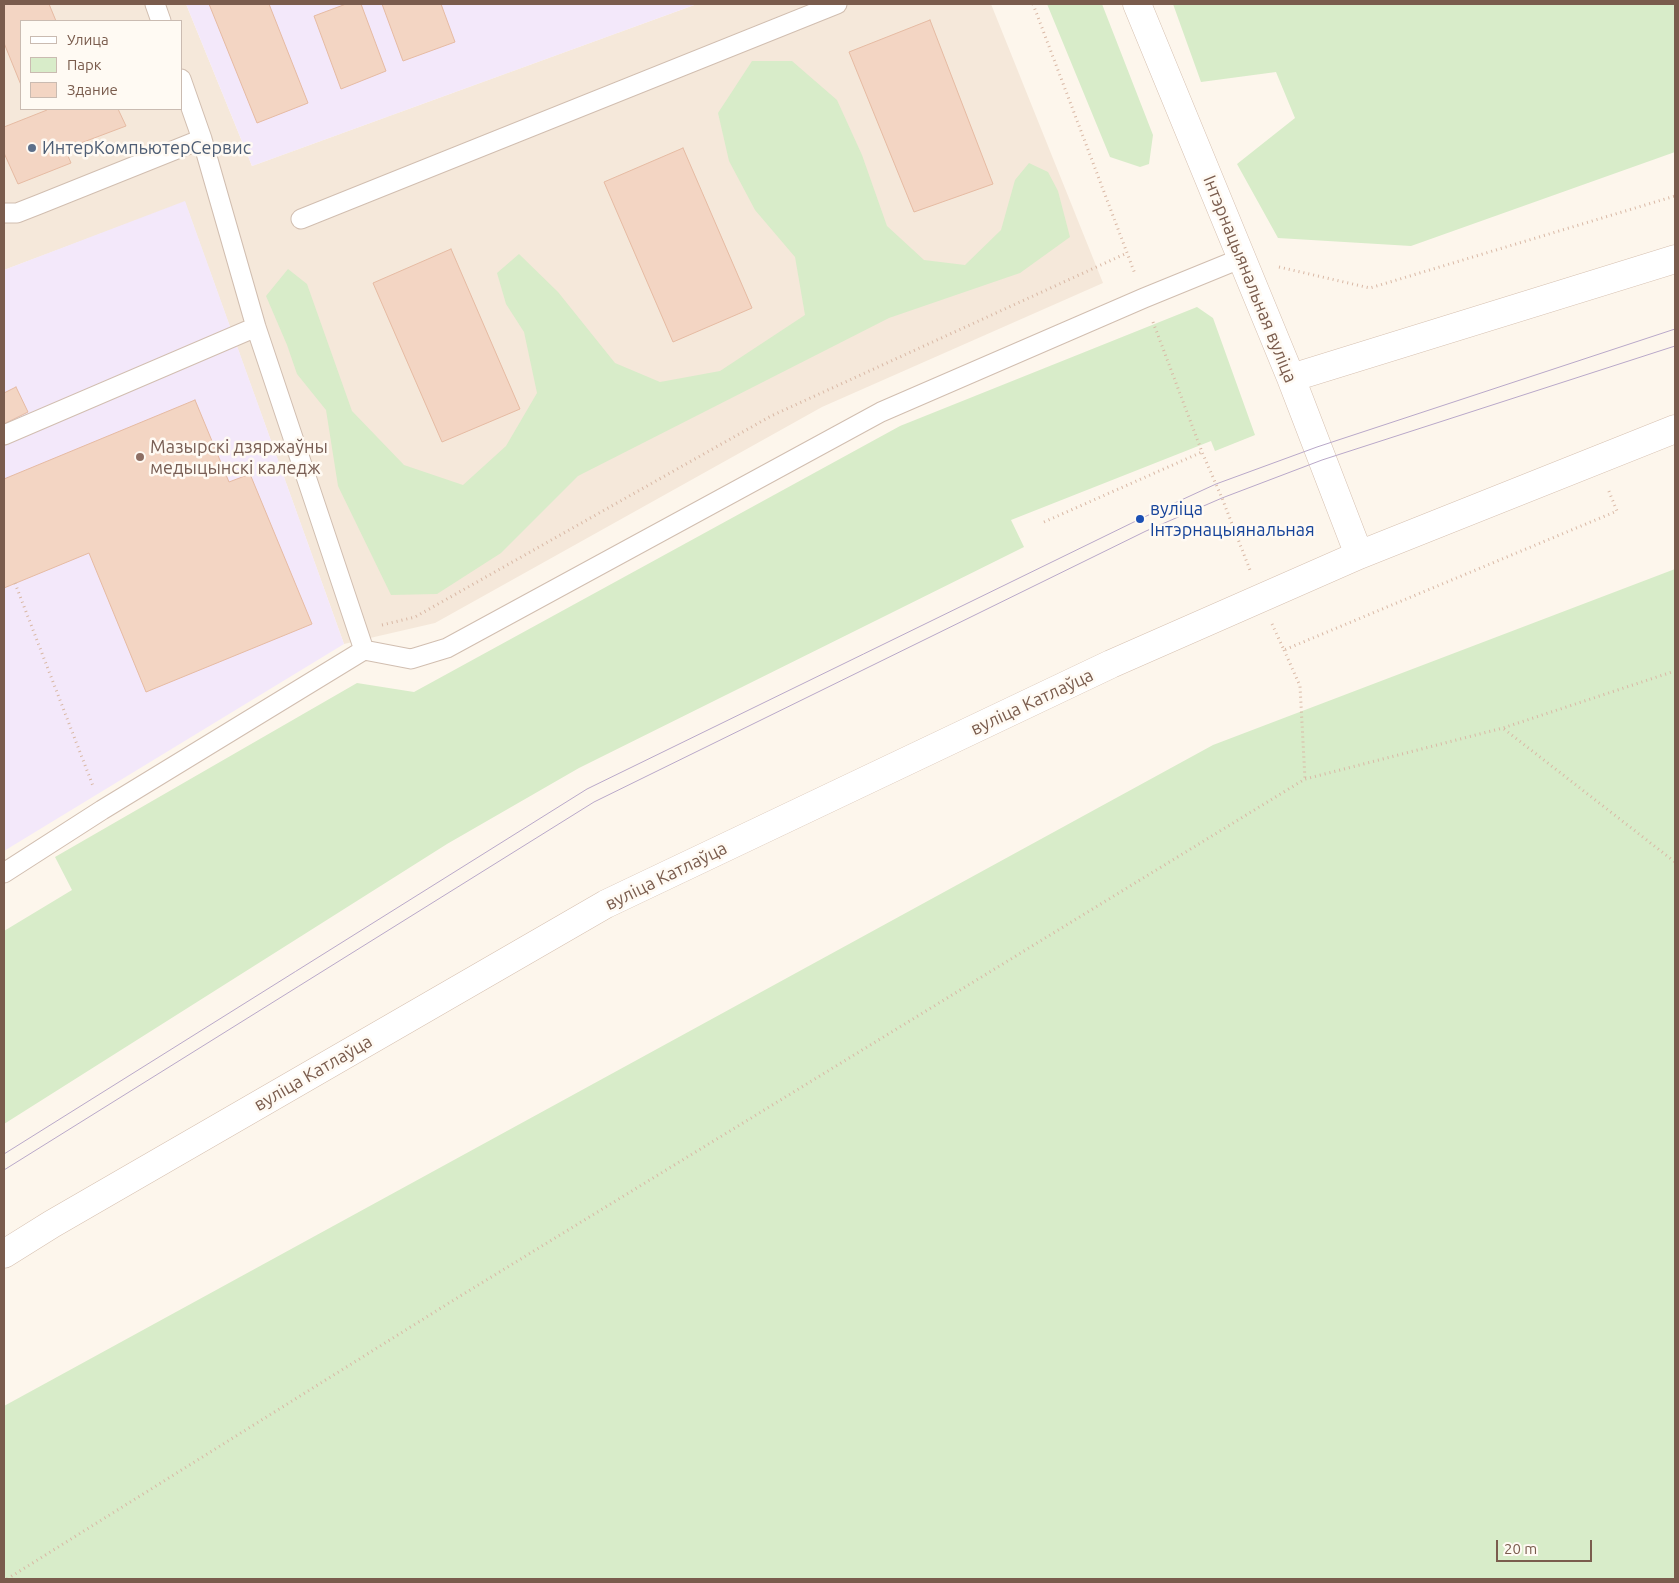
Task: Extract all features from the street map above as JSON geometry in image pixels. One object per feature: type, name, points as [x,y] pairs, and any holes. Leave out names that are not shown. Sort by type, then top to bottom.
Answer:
[{"type":"main road","name":"Інтэрнацыянальная вуліца","points":[[1137,4],[1291,378],[1359,555]]},
{"type":"main road","points":[[1291,378],[1675,259]]},
{"type":"main road","name":"вуліца Катлаўца","points":[[4,1254],[52,1224],[606,904],[1111,664],[1359,555],[1675,429]]},
{"type":"lane","points":[[155,4],[161,20]]},
{"type":"lane","points":[[302,219],[837,4]]},
{"type":"lane","points":[[182,82],[202,139],[256,327],[364,650]]},
{"type":"lane","points":[[4,213],[16,213],[202,139]]},
{"type":"lane","points":[[4,873],[102,810],[364,650],[411,659],[447,648],[881,412],[1144,298],[1242,258]]},
{"type":"lane","points":[[4,435],[256,327]]},
{"type":"path","points":[[1242,258],[1370,288],[1675,196]]},
{"type":"path","points":[[357,630],[415,617],[771,416],[1127,254]]},
{"type":"path","points":[[1044,522],[1202,452]]},
{"type":"path","points":[[15,584],[102,810]]},
{"type":"path","points":[[1284,650],[1300,686],[1305,779]]},
{"type":"path","points":[[7,1579],[457,1298],[1305,779],[1503,728],[1675,671]]},
{"type":"path","points":[[1503,728],[1675,862]]},
{"type":"shaded area","points":[[4,4],[186,4],[252,166],[697,4],[991,4],[1103,283],[822,407],[435,623],[344,644],[185,202],[4,270]]},
{"type":"shaded area","points":[[186,4],[697,4],[252,166]]},
{"type":"shaded area","name":"Мазырскі дзяржаўны медыцынскі каледж","points":[[185,201],[344,644],[4,851],[4,270]]},
{"type":"green space","points":[[1047,4],[1102,4],[1153,135],[1149,164],[1140,167],[1110,157]]},
{"type":"green space","points":[[1173,4],[1675,4],[1675,152],[1411,246],[1278,238],[1237,164],[1295,118],[1276,72],[1201,82]]},
{"type":"green space","points":[[752,61],[792,61],[837,100],[862,155],[887,226],[924,260],[965,265],[1001,230],[1015,180],[1029,163],[1048,172],[1058,191],[1070,237],[1020,273],[889,318],[578,476],[501,553],[437,594],[391,595],[338,486],[326,410],[297,374],[266,296],[288,269],[307,284],[352,411],[404,465],[463,485],[506,446],[537,393],[524,332],[506,304],[497,273],[519,254],[558,292],[615,363],[660,382],[720,371],[805,315],[795,257],[755,210],[729,161],[718,113]]},
{"type":"green space","points":[[1197,307],[1213,318],[1255,435],[1215,451],[1211,441],[1011,520],[1024,547],[579,768],[447,844],[4,1124],[4,931],[72,890],[55,857],[357,683],[414,692],[900,426]]},
{"type":"green space","points":[[1675,569],[1675,1579],[4,1579],[4,1406],[1213,745]]},
{"type":"building","points":[[4,4],[49,4],[56,20],[20,20],[20,83],[4,43]]},
{"type":"building","points":[[209,4],[269,4],[308,103],[257,123]]},
{"type":"building","points":[[346,4],[361,4],[386,71],[341,89],[314,16]]},
{"type":"building","points":[[382,4],[441,4],[455,42],[403,61]]},
{"type":"building","points":[[930,20],[993,184],[914,212],[849,52]]},
{"type":"building","points":[[47,110],[118,110],[126,126],[65,149],[71,163],[18,184],[4,153],[4,127]]},
{"type":"building","points":[[683,148],[752,308],[673,342],[604,182]]},
{"type":"building","points":[[451,249],[520,409],[442,442],[373,283]]},
{"type":"building","points":[[16,387],[28,412],[4,424],[4,393]]},
{"type":"building","points":[[195,400],[229,482],[250,474],[312,624],[146,692],[89,553],[4,588],[4,479]]},
{"type":"tram line","points":[[4,1154],[587,789],[1140,519],[1216,484],[1317,447],[1675,329]]},
{"type":"tram line","points":[[4,1170],[594,802],[1146,531],[1222,498],[1322,460],[1675,346]]},
{"type":"place","name":"ИнтерКомпьютерСервис","points":[[32,148]]},
{"type":"place","name":"Мазырскі дзяржаўны медыцынскі каледж","points":[[140,457]]},
{"type":"place","name":"вуліца Інтэрнацыянальная","points":[[1140,519]]}]
